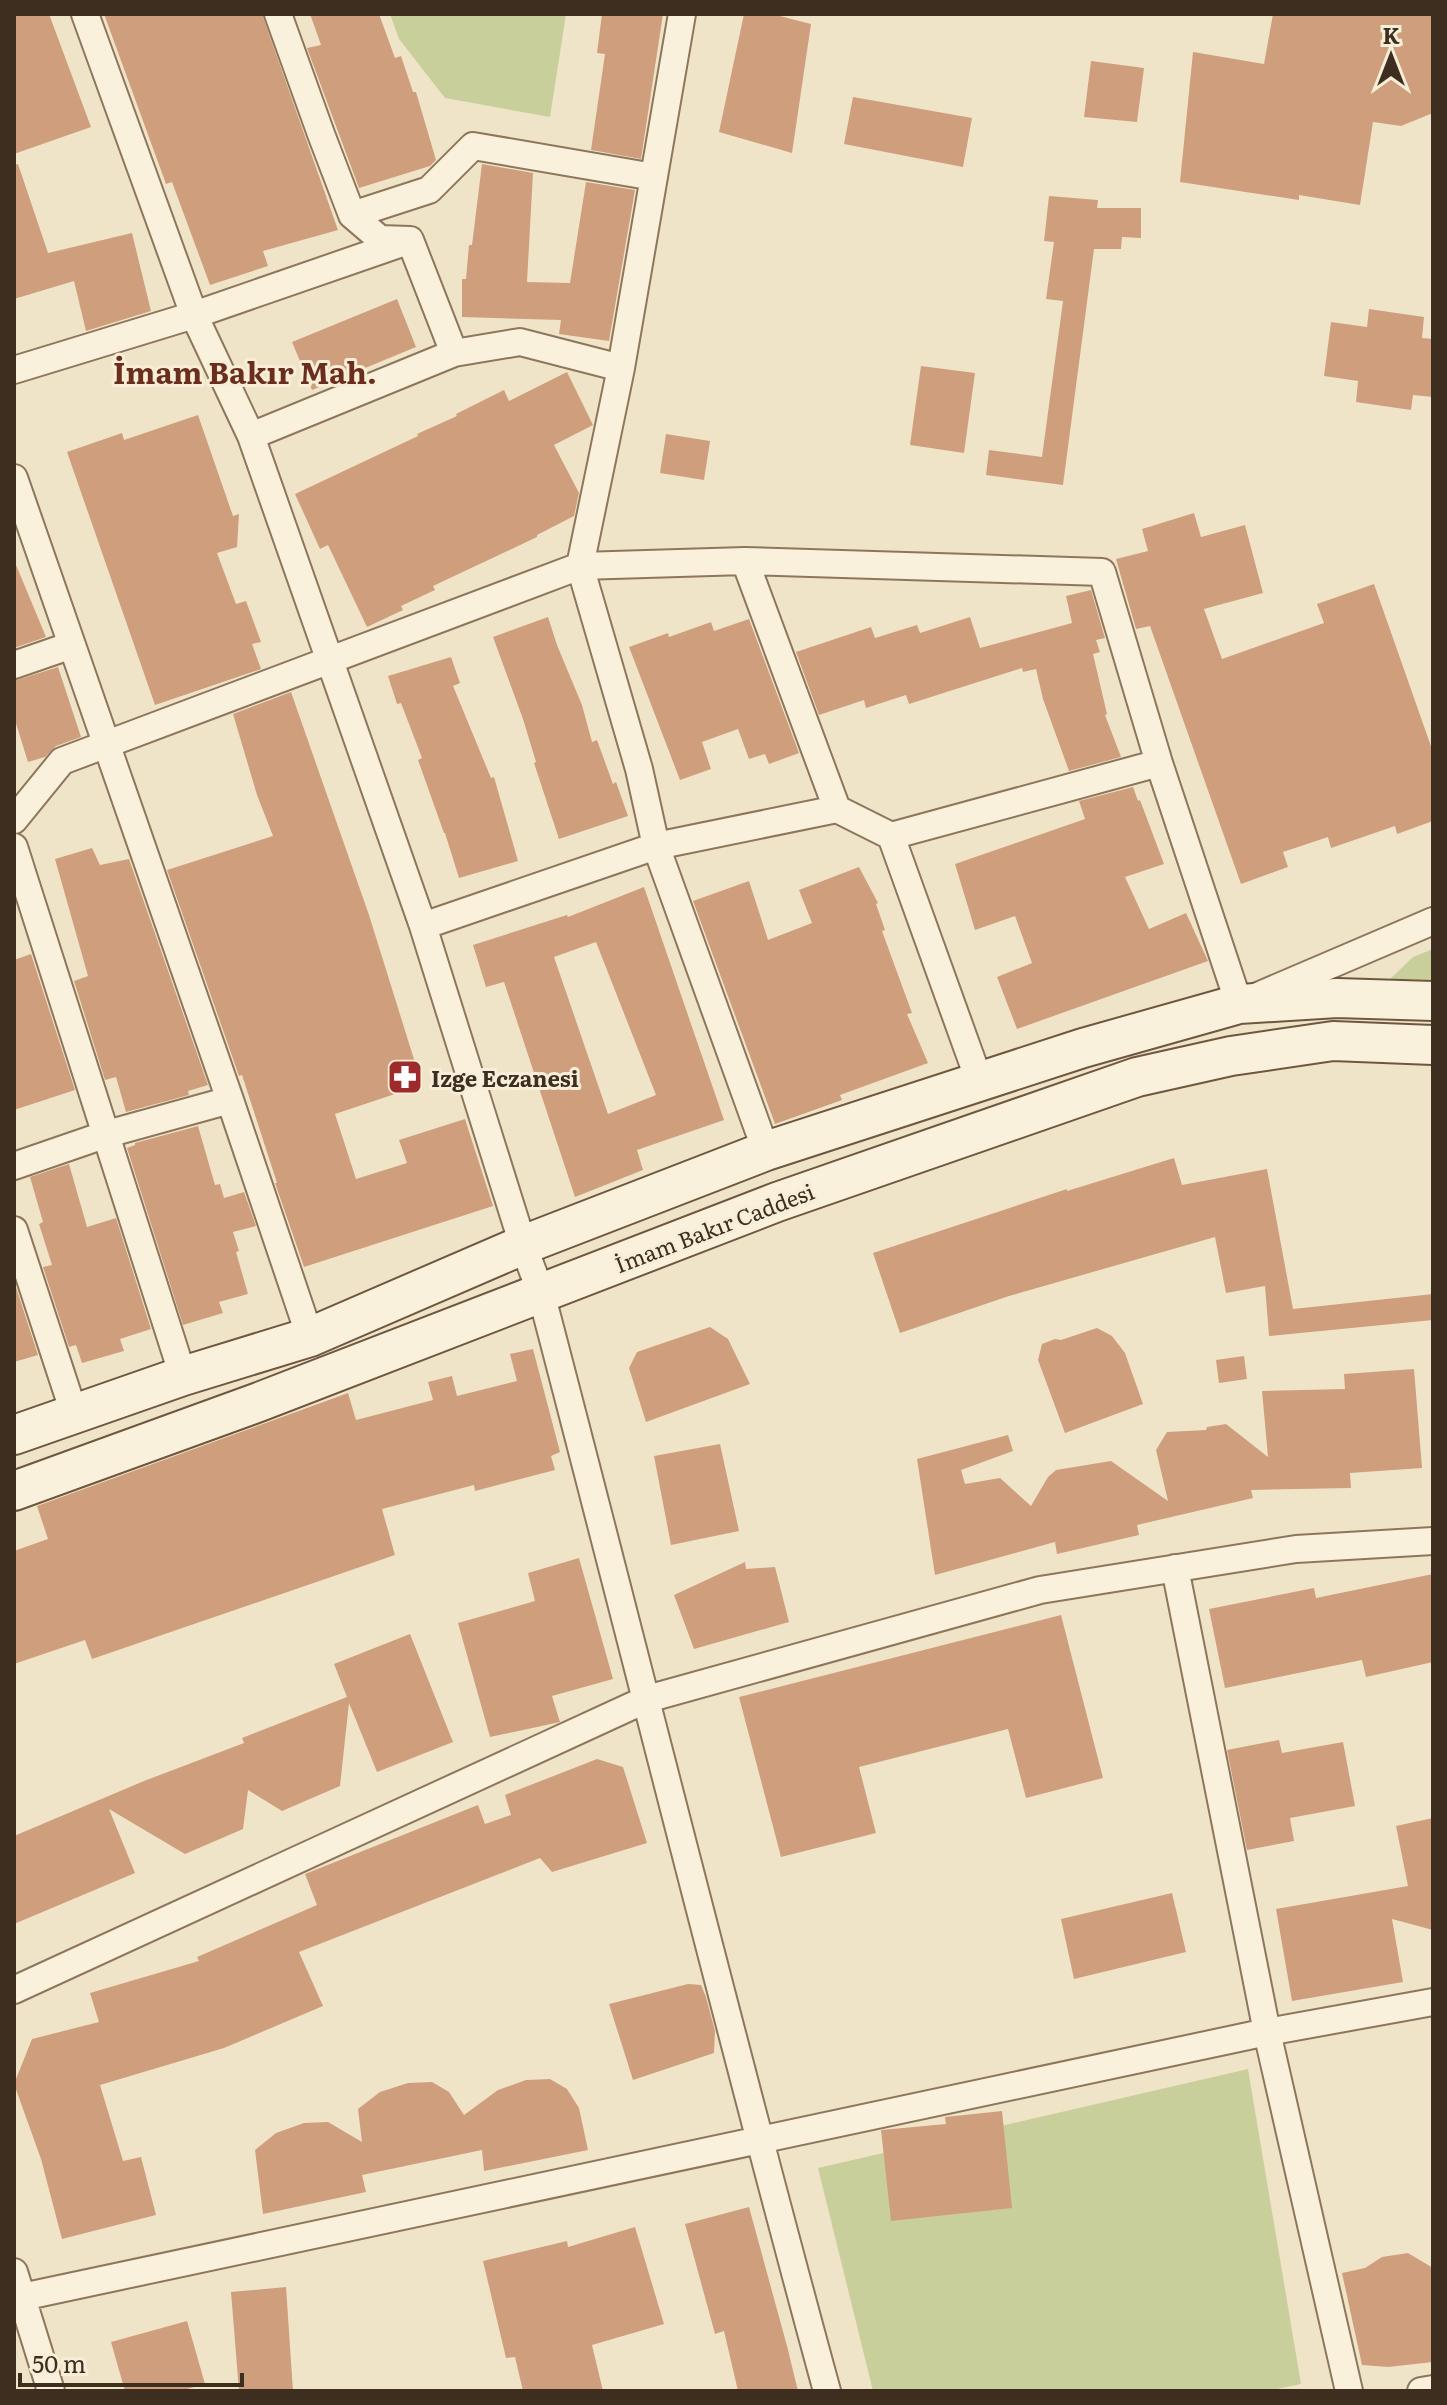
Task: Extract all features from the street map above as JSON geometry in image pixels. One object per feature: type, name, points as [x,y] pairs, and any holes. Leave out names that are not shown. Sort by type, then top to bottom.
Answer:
[{"type":"main road","points":[[14,1435],[183,1376],[310,1337],[523,1245],[766,1151],[1083,1048],[1239,1004],[1337,998],[1433,1001]]},
{"type":"main road","name":"İmam Bakır Caddesi","points":[[14,1491],[259,1402],[777,1202],[1137,1077],[1231,1056],[1333,1041],[1433,1045]]},
{"type":"street","points":[[85,14],[194,315],[251,436],[423,926],[523,1245],[541,1293],[827,2391]]},
{"type":"street","points":[[278,14],[352,215],[380,239],[410,240]]},
{"type":"street","points":[[682,14],[621,368],[580,566],[639,769],[656,846],[766,1151]]},
{"type":"street","points":[[352,215],[429,190],[473,146],[654,177]]},
{"type":"street","points":[[14,370],[194,315],[410,240]]},
{"type":"street","points":[[410,240],[454,353]]},
{"type":"street","points":[[251,436],[454,353],[520,342],[621,368]]},
{"type":"street","points":[[14,478],[310,1337]]},
{"type":"street","points":[[745,561],[837,809]]},
{"type":"street","points":[[14,820],[62,761],[580,566],[745,561],[1102,572],[1159,763],[1239,1004],[1433,921]]},
{"type":"street","points":[[14,665],[72,645]]},
{"type":"street","points":[[423,926],[656,846],[837,809],[891,836],[1159,763]]},
{"type":"street","points":[[891,836],[980,1083]]},
{"type":"street","points":[[14,847],[183,1376]]},
{"type":"street","points":[[14,1166],[107,1134],[230,1100]]},
{"type":"street","points":[[14,1230],[74,1413]]},
{"type":"street","points":[[14,1990],[647,1699],[1040,1590],[1296,1549],[1433,1541]]},
{"type":"street","points":[[1175,1568],[1267,2032],[1349,2391]]},
{"type":"street","points":[[51,2391],[18,2285],[759,2139],[1267,2032],[1433,2002]]},
{"type":"street","points":[[1421,2391],[1433,2389]]},
{"type":"green space","points":[[390,14],[566,14],[550,117],[445,98],[399,39]]},
{"type":"green space","points":[[1433,949],[1433,984],[1386,983],[1413,957]]},
{"type":"green space","points":[[1248,2069],[1301,2384],[1267,2391],[873,2391],[818,2168]]},
{"type":"building","points":[[14,14],[49,14],[91,127],[14,154]]},
{"type":"building","points":[[104,14],[262,14],[338,230],[263,251],[268,266],[210,285],[172,182],[166,184]]},
{"type":"building","points":[[310,14],[379,14],[395,58],[401,56],[413,92],[416,92],[436,160],[430,166],[359,188],[307,48],[321,45]]},
{"type":"building","points":[[602,14],[663,14],[641,159],[591,150],[605,54],[597,53]]},
{"type":"building","points":[[744,14],[772,14],[811,24],[792,153],[719,132]]},
{"type":"building","points":[[1273,14],[1433,14],[1433,113],[1401,126],[1373,122],[1360,205],[1299,195],[1299,200],[1180,182],[1193,52],[1264,64]]},
{"type":"building","points":[[1091,61],[1144,68],[1137,122],[1084,117]]},
{"type":"building","points":[[853,97],[972,118],[963,167],[844,144]]},
{"type":"building","points":[[18,164],[48,253],[132,233],[151,311],[86,331],[74,281],[14,299],[14,165]]},
{"type":"building","points":[[482,164],[533,173],[527,282],[570,283],[586,182],[635,190],[609,341],[559,334],[561,320],[462,317],[462,279],[466,279],[469,245],[472,245]]},
{"type":"building","points":[[1049,196],[1098,200],[1097,208],[1141,208],[1141,238],[1122,237],[1121,249],[1094,249],[1063,485],[986,475],[989,450],[1042,457],[1063,301],[1046,299],[1054,242],[1044,241]]},
{"type":"building","points":[[397,299],[416,347],[312,390],[292,342]]},
{"type":"building","points":[[1369,309],[1424,317],[1422,338],[1433,339],[1433,397],[1413,395],[1411,410],[1356,402],[1358,381],[1324,376],[1331,322],[1367,327]]},
{"type":"building","points":[[921,366],[975,373],[964,453],[910,445]]},
{"type":"building","points":[[567,372],[593,425],[554,445],[579,493],[574,516],[433,586],[435,590],[401,606],[403,610],[367,627],[328,545],[320,549],[295,494],[418,436],[504,390],[509,401]]},
{"type":"building","points":[[198,415],[233,516],[239,514],[237,547],[217,553],[236,604],[246,601],[261,642],[252,644],[261,669],[155,705],[67,452],[122,433],[124,440]]},
{"type":"building","points":[[666,434],[710,441],[704,480],[660,473]]},
{"type":"building","points":[[1194,513],[1201,537],[1245,525],[1263,593],[1204,609],[1222,659],[1324,623],[1317,604],[1374,584],[1433,752],[1433,821],[1397,834],[1395,826],[1331,848],[1328,837],[1283,852],[1288,867],[1241,884],[1150,626],[1136,629],[1116,559],[1148,551],[1142,529]]},
{"type":"building","points":[[14,560],[46,637],[14,648]]},
{"type":"building","points":[[1091,590],[1105,638],[1096,640],[1100,652],[1093,654],[1105,715],[1121,757],[1069,771],[1043,699],[1036,669],[1023,672],[1022,668],[909,704],[906,695],[866,708],[864,700],[819,715],[796,652],[871,627],[875,638],[917,625],[920,633],[970,617],[980,648],[1072,623],[1066,596]]},
{"type":"building","points":[[548,617],[582,705],[592,742],[597,740],[628,816],[559,839],[523,719],[493,637]]},
{"type":"building","points":[[749,619],[799,753],[769,764],[765,754],[749,759],[738,729],[702,742],[711,769],[680,780],[629,647],[711,622],[714,631]]},
{"type":"building","points":[[451,657],[460,683],[453,686],[491,778],[494,777],[518,861],[459,878],[418,760],[422,758],[401,703],[397,704],[388,676]]},
{"type":"building","points":[[58,667],[81,737],[56,746],[45,757],[28,762],[14,717],[14,681]]},
{"type":"building","points":[[291,692],[369,915],[422,1085],[335,1114],[356,1179],[407,1163],[399,1140],[465,1119],[493,1206],[304,1267],[242,1075],[239,1076],[167,870],[273,836],[257,795],[233,714]]},
{"type":"building","points":[[1133,787],[1164,864],[1125,877],[1149,929],[1186,913],[1208,961],[1017,1029],[997,977],[1032,963],[1015,916],[975,930],[955,864],[1085,819],[1079,801]]},
{"type":"building","points":[[92,848],[100,865],[129,859],[208,1085],[188,1091],[189,1095],[126,1112],[116,1077],[105,1080],[74,981],[88,976],[55,859]]},
{"type":"building","points":[[859,867],[878,903],[885,930],[882,931],[912,1013],[907,1014],[928,1063],[840,1095],[842,1100],[775,1124],[693,901],[749,881],[768,940],[812,923],[799,890]]},
{"type":"building","points":[[644,887],[724,1120],[637,1150],[643,1170],[575,1197],[504,982],[486,987],[473,945],[568,917]],"holes":[[[596,942],[656,1095],[608,1114],[554,957]]]},
{"type":"building","points":[[31,954],[75,1090],[14,1110],[14,960]]},
{"type":"building","points":[[198,1126],[215,1185],[220,1184],[224,1198],[244,1192],[256,1226],[233,1232],[248,1294],[219,1302],[223,1313],[183,1325],[127,1148],[135,1143]]},
{"type":"building","points":[[1174,1158],[1182,1185],[1267,1169],[1293,1309],[1433,1294],[1433,1320],[1269,1336],[1265,1286],[1226,1293],[1215,1237],[1009,1296],[900,1333],[873,1253],[1067,1189]]},
{"type":"building","points":[[69,1164],[87,1227],[116,1218],[151,1329],[120,1339],[124,1351],[82,1363],[76,1345],[69,1347],[43,1267],[52,1265],[39,1224],[43,1222],[30,1177]]},
{"type":"building","points":[[14,1281],[38,1355],[14,1362]]},
{"type":"building","points":[[710,1327],[728,1339],[750,1384],[646,1422],[629,1368],[637,1352]]},
{"type":"building","points":[[1097,1328],[1112,1336],[1125,1353],[1143,1404],[1065,1433],[1038,1360],[1042,1344]]},
{"type":"building","points":[[533,1349],[560,1452],[551,1456],[555,1470],[475,1491],[474,1485],[382,1509],[395,1555],[92,1659],[85,1640],[14,1664],[14,1551],[48,1539],[37,1506],[348,1393],[356,1420],[433,1400],[428,1382],[452,1376],[457,1396],[517,1381],[510,1354]]},
{"type":"building","points":[[1244,1356],[1247,1379],[1219,1383],[1216,1360]]},
{"type":"building","points":[[1414,1369],[1422,1468],[1350,1473],[1351,1488],[1251,1490],[1253,1498],[1137,1525],[1139,1535],[1057,1554],[1055,1542],[935,1575],[917,1459],[1008,1435],[1013,1451],[961,1470],[965,1484],[1000,1478],[1031,1506],[1048,1477],[1056,1470],[1111,1461],[1168,1501],[1156,1450],[1167,1432],[1206,1430],[1207,1427],[1226,1424],[1268,1457],[1262,1391],[1345,1389],[1344,1374]]},
{"type":"building","points":[[720,1444],[739,1531],[671,1545],[654,1456]]},
{"type":"building","points":[[579,1558],[613,1679],[552,1696],[560,1722],[490,1737],[458,1623],[535,1601],[528,1573]]},
{"type":"building","points":[[745,1562],[746,1569],[775,1567],[789,1622],[694,1649],[674,1595]]},
{"type":"building","points":[[1433,1574],[1433,1662],[1366,1677],[1362,1660],[1225,1688],[1209,1609],[1314,1588],[1316,1598]]},
{"type":"building","points":[[1061,1615],[1103,1778],[1026,1798],[1008,1729],[859,1767],[876,1833],[781,1857],[739,1697]]},
{"type":"building","points":[[410,1634],[453,1742],[377,1772],[349,1703],[340,1786],[282,1811],[248,1790],[243,1829],[185,1854],[109,1809],[135,1873],[14,1924],[14,1836],[244,1743],[242,1738],[347,1697],[334,1664]]},
{"type":"building","points":[[1279,1740],[1282,1753],[1343,1742],[1355,1806],[1290,1818],[1294,1841],[1247,1850],[1227,1750]]},
{"type":"building","points":[[597,1759],[623,1767],[647,1843],[552,1872],[540,1858],[299,1952],[323,2006],[224,2048],[100,2085],[123,2161],[141,2157],[156,2215],[62,2239],[41,2159],[14,2084],[32,2039],[99,2022],[90,1993],[199,1961],[197,1957],[317,1905],[305,1874],[478,1805],[485,1824],[511,1815],[505,1795]]},
{"type":"building","points":[[1433,1818],[1433,1930],[1392,1919],[1403,1982],[1292,2001],[1276,1909],[1408,1886],[1396,1826]]},
{"type":"building","points":[[1172,1893],[1186,1952],[1074,1979],[1061,1919]]},
{"type":"building","points":[[688,1984],[701,1985],[706,1997],[715,2031],[714,2053],[633,2080],[609,2004]]},
{"type":"building","points":[[550,2079],[567,2089],[579,2108],[588,2150],[484,2171],[482,2150],[362,2175],[366,2192],[263,2214],[255,2150],[276,2133],[304,2123],[328,2122],[362,2142],[358,2109],[380,2092],[408,2083],[432,2082],[449,2092],[464,2115],[498,2090],[526,2080]]},
{"type":"building","points":[[1002,2111],[1012,2208],[891,2221],[881,2130],[946,2124],[945,2117]]},
{"type":"building","points":[[749,2207],[798,2391],[738,2391],[724,2331],[715,2334],[685,2224]]},
{"type":"building","points":[[635,2227],[664,2324],[592,2345],[603,2391],[523,2391],[515,2357],[506,2358],[483,2261],[567,2241],[568,2247]]},
{"type":"building","points":[[1408,2253],[1433,2268],[1433,2362],[1388,2367],[1362,2365],[1342,2273],[1365,2268],[1382,2257]]},
{"type":"building","points":[[286,2287],[293,2391],[239,2391],[231,2292]]},
{"type":"building","points":[[187,2321],[205,2384],[180,2391],[125,2391],[111,2342]]},
{"type":"place","name":"Izge Eczanesi","points":[[405,1077]]},
{"type":"district","name":"İmam Bakır Mah.","points":[[245,371]]}]
